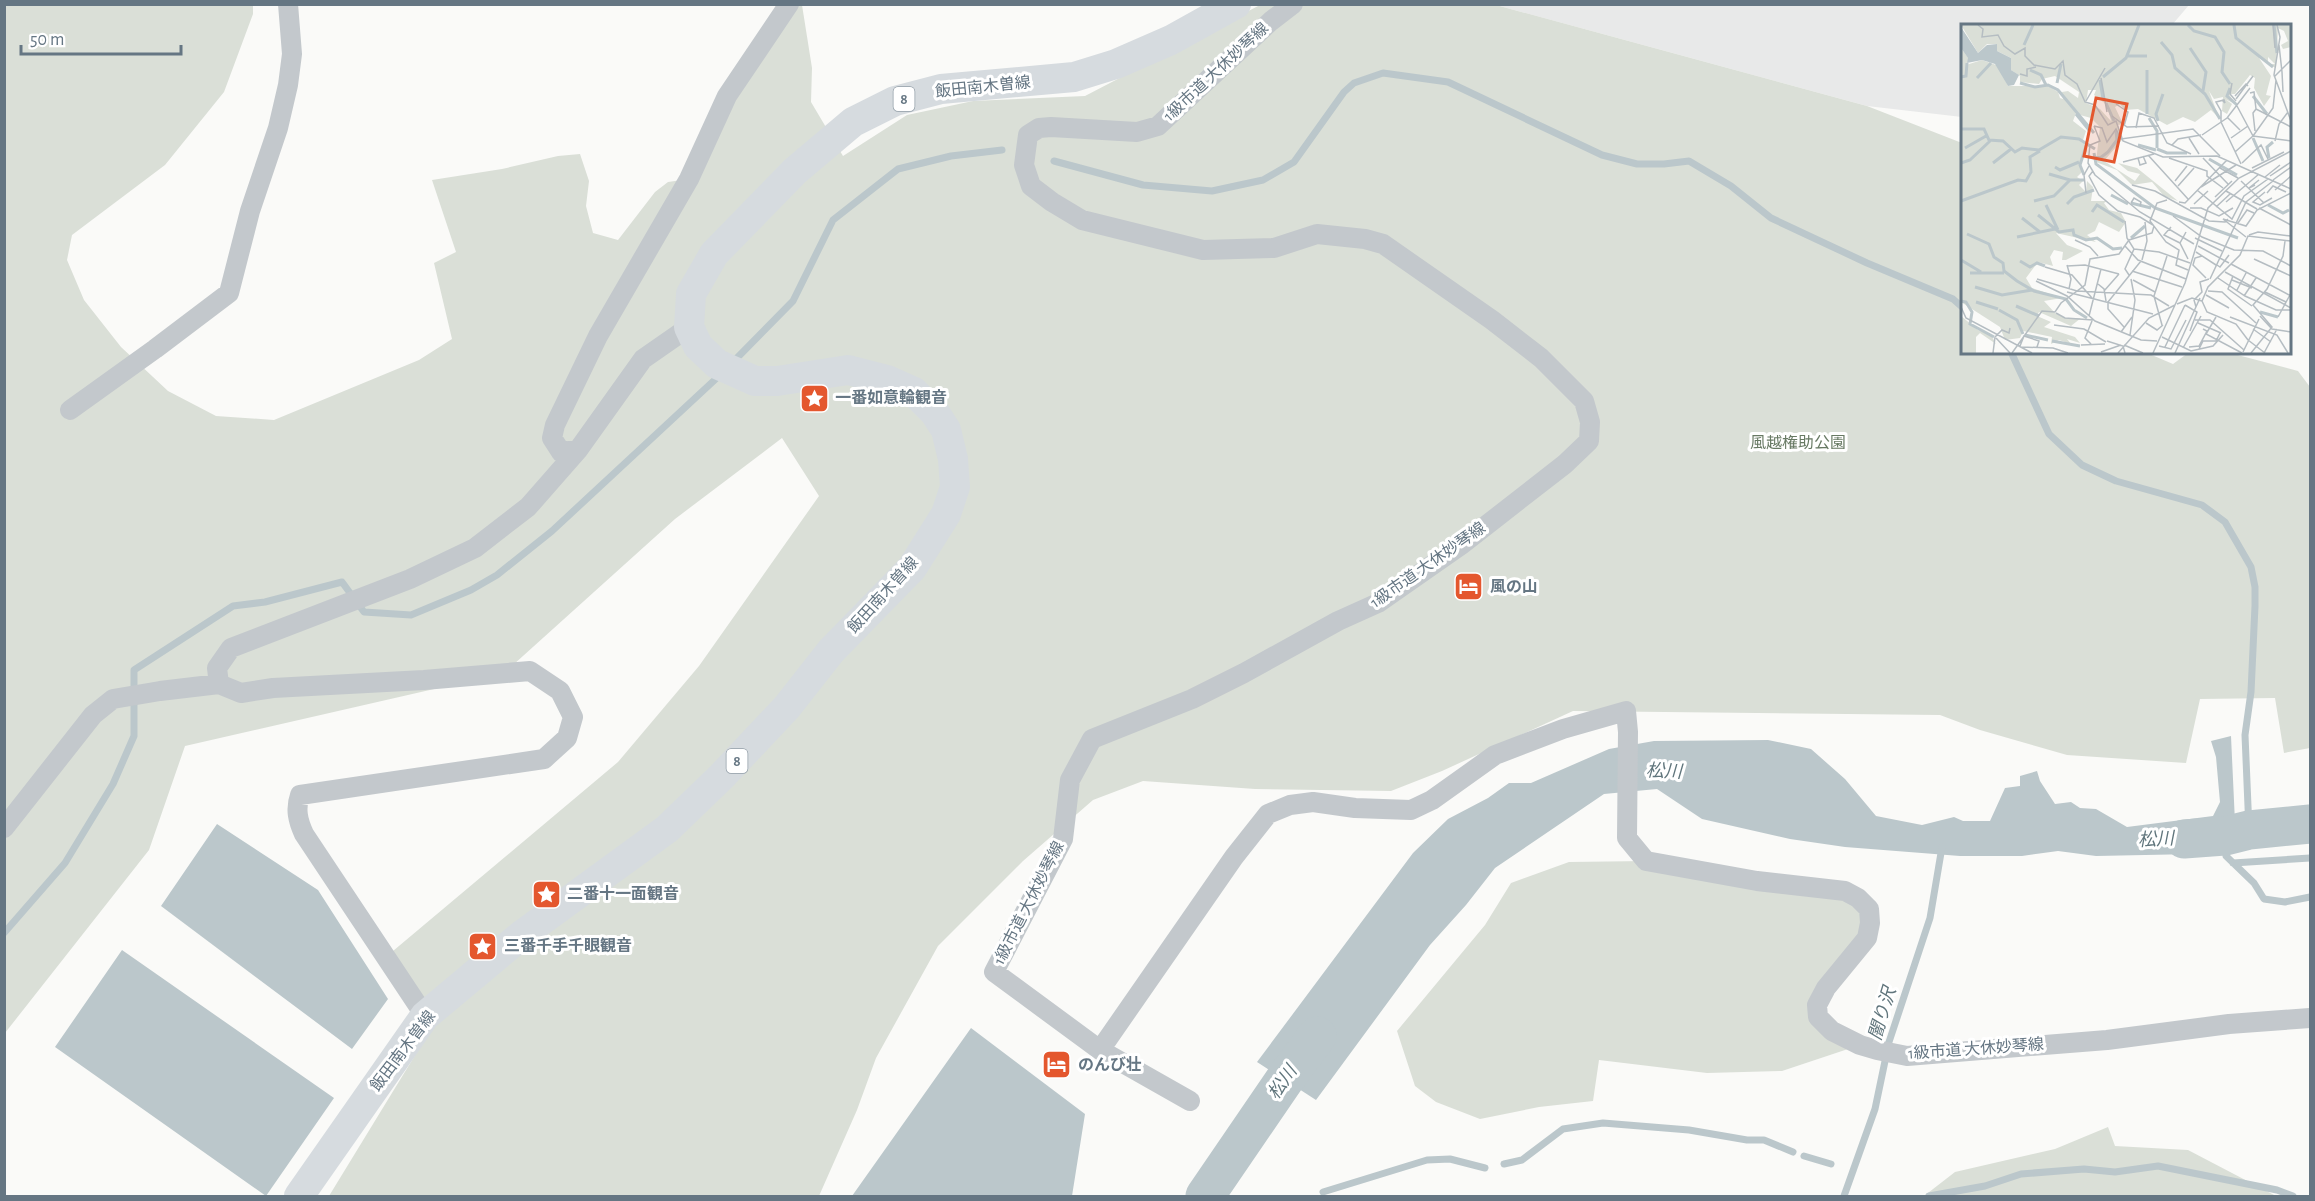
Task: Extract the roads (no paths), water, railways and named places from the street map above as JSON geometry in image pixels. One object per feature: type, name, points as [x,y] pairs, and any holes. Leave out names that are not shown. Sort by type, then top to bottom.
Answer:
[{"type":"main road","name":"飯田南木曽線","points":[[299,1197],[425,1016],[523,934],[667,829],[722,776],[787,707],[831,651],[912,568],[946,514],[955,487],[953,459],[946,430],[935,412],[914,392],[887,380],[848,370],[777,381],[755,381],[717,364],[694,337],[691,294],[714,254],[795,171],[853,122],[895,101],[941,89],[1074,77],[1116,64],[1171,40],[1236,4]]},
{"type":"street","points":[[70,410],[228,293],[250,211],[278,128],[288,84],[292,54],[288,4]]},
{"type":"street","points":[[578,450],[561,452],[552,438],[555,425],[598,336],[689,179],[727,96],[789,4]]},
{"type":"street","name":"1級市道 大休妙琴線","points":[[1293,4],[1271,21],[1158,126],[1137,132],[1051,127],[1039,128],[1028,135],[1024,165],[1031,186],[1082,220],[1203,250],[1274,248],[1317,234],[1365,238],[1383,244],[1492,320],[1541,358],[1584,401],[1590,422],[1589,441],[1565,464],[1461,545],[1378,603],[1338,621],[1192,699],[1092,739],[1070,780],[1064,839],[994,972],[1100,1050],[1234,857],[1268,814],[1290,805],[1313,802],[1355,808],[1411,810],[1432,800],[1495,755],[1529,741],[1626,711],[1628,732],[1627,838],[1646,861],[1757,881],[1845,891],[1858,898],[1869,909],[1870,923],[1867,938],[1826,988],[1817,1005],[1818,1017],[1832,1031],[1869,1047],[1907,1056],[2107,1040],[2229,1024],[2310,1018]]},
{"type":"street","points":[[219,684],[216,668],[231,648],[369,596],[475,548],[528,507],[578,450],[642,360],[694,337]]},
{"type":"street","points":[[4,828],[93,715],[113,699],[160,690],[219,684],[241,693],[273,688],[424,680],[530,671],[560,691],[573,717],[567,738],[544,759],[300,795],[297,803],[298,821],[304,834],[425,1016]]},
{"type":"street","points":[[1100,1050],[1190,1101]]},
{"type":"water","points":[[2231,736],[2236,844],[2194,854],[2096,856],[2058,851],[2022,856],[1960,856],[1845,847],[1790,839],[1702,819],[1657,789],[1604,794],[1495,868],[1430,945],[1316,1100],[1257,1062],[1413,853],[1448,819],[1488,798],[1509,783],[1531,783],[1609,749],[1654,741],[1768,740],[1811,749],[1845,779],[1876,816],[1922,825],[1954,817],[1963,821],[1990,821],[2005,788],[2020,786],[2020,776],[2037,771],[2040,781],[2055,804],[2071,802],[2080,808],[2096,809],[2127,827],[2213,816],[2220,802],[2216,757],[2211,741]]},
{"type":"water","points":[[217,824],[318,890],[388,999],[352,1049],[161,906]]},
{"type":"water","points":[[122,950],[334,1098],[266,1196],[55,1047]]},
{"type":"water","points":[[971,1028],[1085,1114],[1072,1196],[852,1196]]},
{"type":"waterway","points":[[1054,161],[1143,185],[1212,191],[1263,180],[1294,162],[1344,92],[1354,83],[1383,73],[1448,82],[1602,155],[1637,164],[1689,161],[1731,186],[1771,218],[1867,263],[1953,299],[1961,306]]},
{"type":"waterway","points":[[732,363],[793,301],[833,220],[898,169],[951,156],[1002,150]]},
{"type":"waterway","points":[[2012,354],[2049,434],[2082,465],[2116,481],[2202,505],[2225,522],[2251,567],[2255,587],[2255,606],[2251,692],[2245,735],[2249,830]]},
{"type":"waterway","points":[[4,933],[65,863],[113,784],[134,736],[134,670],[233,606],[265,602],[342,582],[364,612],[411,615],[471,590],[497,575],[552,531],[720,375]]},
{"type":"waterway","name":"松川","points":[[2184,839],[2225,836],[2249,830],[2310,824]]},
{"type":"waterway","points":[[2225,839],[2226,856],[2254,883],[2264,899],[2285,902],[2310,897]]},
{"type":"waterway","name":"闇り沢","points":[[1844,1196],[1875,1109],[1889,1042],[1930,918],[1942,847]]},
{"type":"waterway","points":[[2233,863],[2310,858]]},
{"type":"waterway","name":"松川","points":[[1205,1196],[1317,1036]]},
{"type":"waterway","points":[[1504,1164],[1522,1160],[1563,1129],[1603,1123],[1689,1130],[1747,1140],[1764,1140],[1793,1152]]},
{"type":"waterway","points":[[1804,1156],[1831,1164]]},
{"type":"waterway","points":[[1323,1192],[1427,1160],[1450,1159],[1485,1168]]},
{"type":"waterway","points":[[1929,1196],[1985,1186],[2021,1174],[2084,1169],[2115,1172],[2158,1166],[2277,1190],[2293,1196]]},
{"type":"place","name":"一番如意輪観音","points":[[814,398]]},
{"type":"place","name":"風の山","points":[[1469,587]]},
{"type":"place","name":"二番十一面観音","points":[[546,894]]},
{"type":"place","name":"三番千手千眼観音","points":[[483,946]]},
{"type":"place","name":"のんび壮","points":[[1057,1065]]},
{"type":"park label","name":"風越権助公園","points":[[1798,443]]}]
